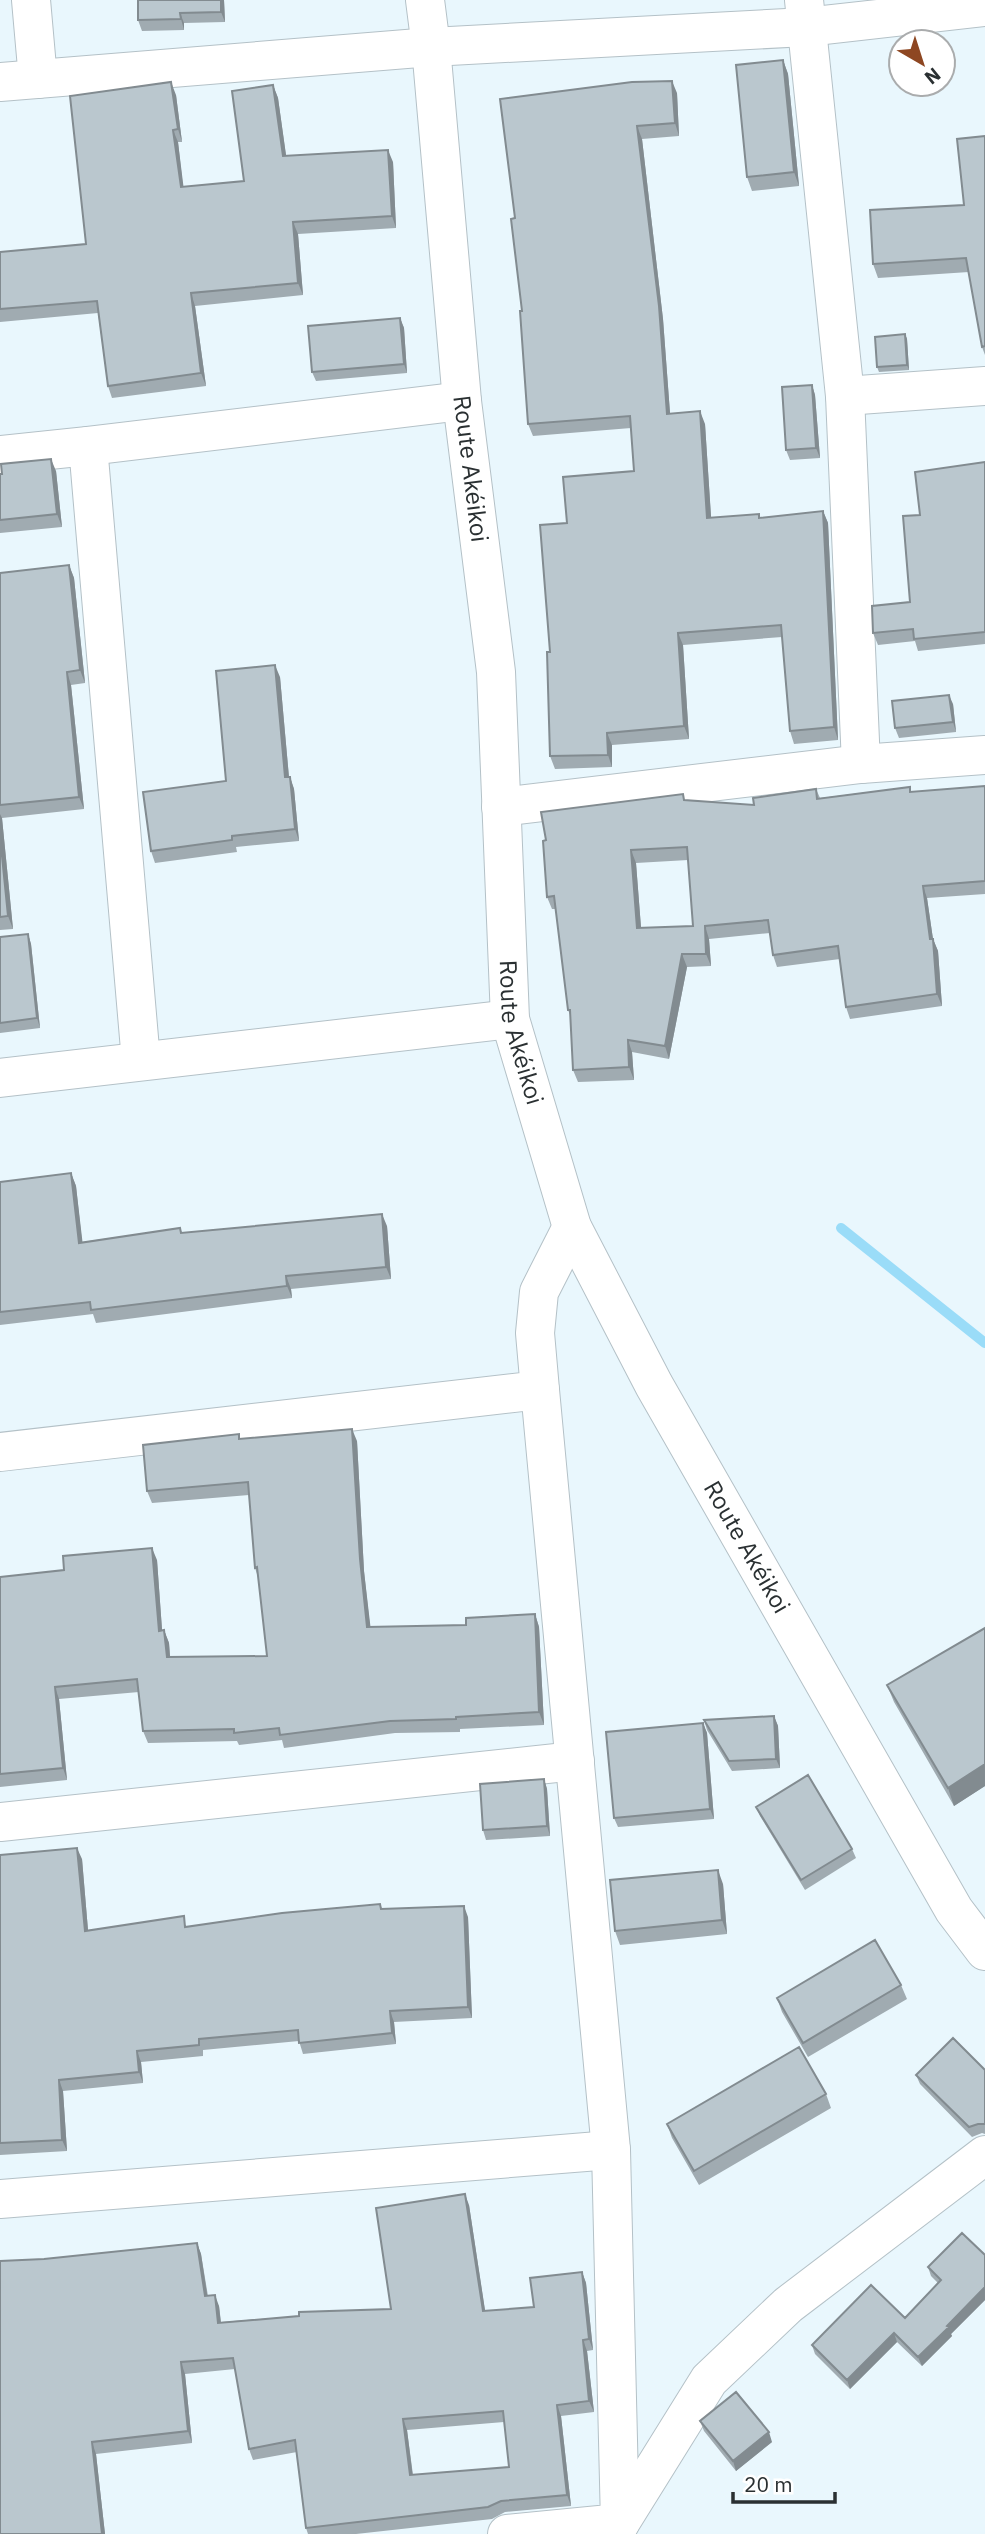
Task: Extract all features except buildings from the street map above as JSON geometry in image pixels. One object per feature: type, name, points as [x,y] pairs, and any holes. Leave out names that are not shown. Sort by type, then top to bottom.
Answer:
[{"type":"street","points":[[31,0],[38,79]]},
{"type":"street","name":"Route Akéikoi","points":[[425,0],[462,401],[496,672],[510,1019],[572,1227],[654,1385],[954,1910],[985,1951]]},
{"type":"street","points":[[0,82],[805,13],[985,7]]},
{"type":"street","points":[[805,13],[845,396],[861,764]]},
{"type":"street","points":[[845,396],[985,386]]},
{"type":"street","points":[[0,455],[462,401]]},
{"type":"street","points":[[88,446],[141,1061]]},
{"type":"street","points":[[501,807],[861,764],[985,755]]},
{"type":"street","points":[[0,1078],[510,1019]]},
{"type":"street","points":[[572,1227],[539,1292],[535,1333],[611,2150],[620,2523]]},
{"type":"street","points":[[0,1451],[540,1390]]},
{"type":"street","points":[[0,1822],[575,1761]]},
{"type":"street","points":[[0,2199],[611,2150]]},
{"type":"street","points":[[620,2523],[709,2380],[788,2305],[985,2155]]},
{"type":"street","points":[[508,2534],[620,2523]]},
{"type":"waterway","points":[[841,1228],[985,1343]]}]
